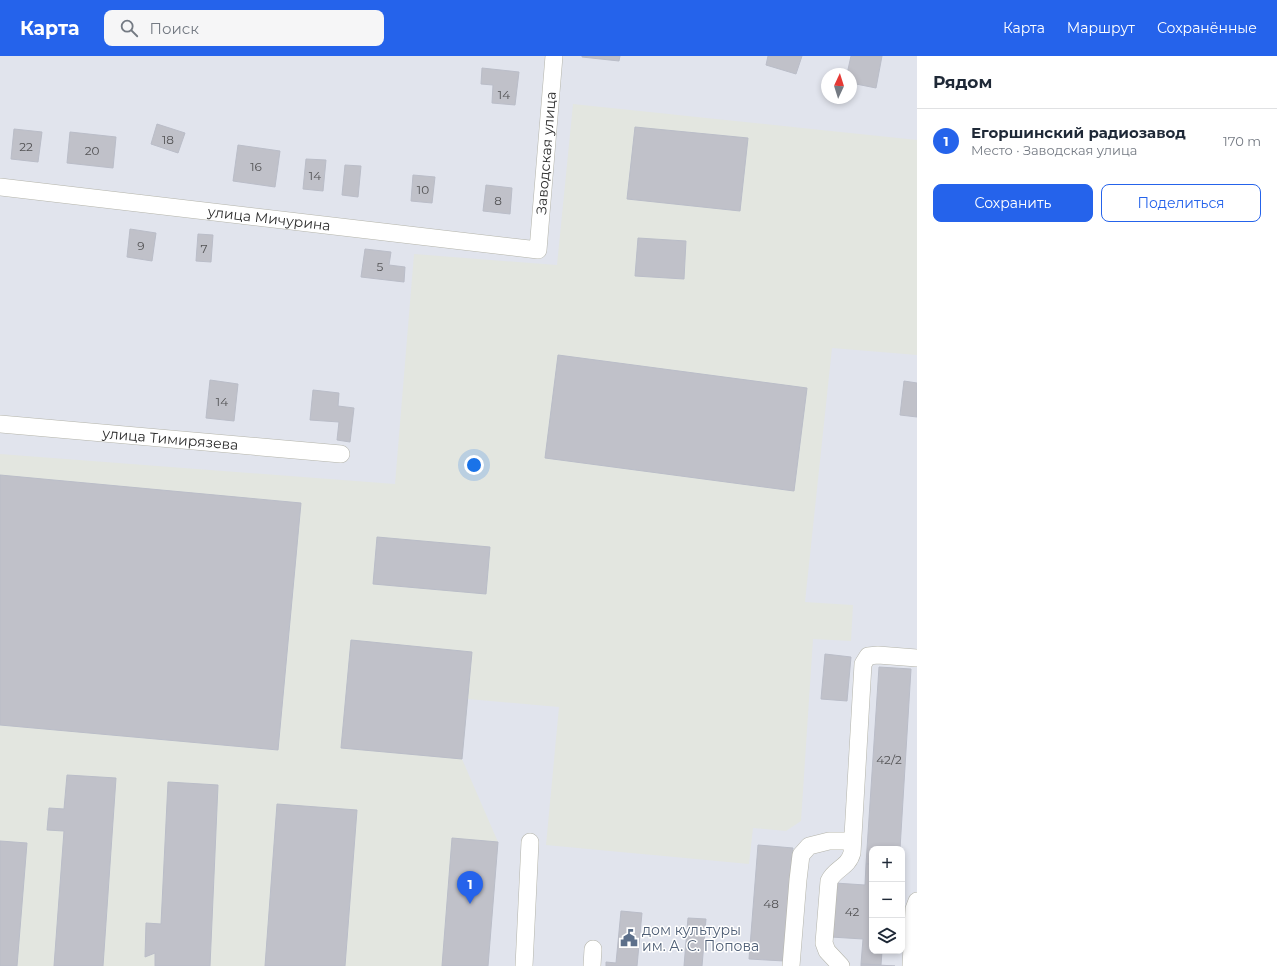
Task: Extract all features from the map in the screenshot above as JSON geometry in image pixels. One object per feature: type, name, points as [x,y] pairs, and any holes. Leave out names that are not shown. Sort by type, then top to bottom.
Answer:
[{"type":"street","name":"Заводская улица","points":[[538,250],[554,56]]},
{"type":"street","name":"улица Мичурина","points":[[0,187],[538,250]]},
{"type":"street","name":"улица Тимирязева","points":[[0,424],[341,454]]},
{"type":"street","points":[[841,966],[827,951],[824,944],[829,881],[832,875],[845,866],[850,860],[863,664],[868,656],[878,655],[917,658]]},
{"type":"street","points":[[790,966],[801,855],[809,846],[829,841],[852,841]]},
{"type":"street","points":[[524,966],[530,842]]},
{"type":"street","points":[[911,966],[914,909],[917,901]]},
{"type":"street","points":[[592,966],[593,949]]},
{"type":"shaded area","points":[[573,104],[917,140],[917,355],[832,348],[805,602],[853,605],[851,641],[813,639],[801,821],[786,831],[753,828],[749,864],[546,845],[559,707],[468,699],[462,759],[498,842],[488,966],[0,966],[0,454],[395,484],[414,254],[557,265]]},
{"type":"building","points":[[582,56],[620,56],[619,61]]},
{"type":"building","points":[[768,56],[802,56],[796,74],[766,65]]},
{"type":"building","points":[[851,56],[882,56],[876,88],[857,84],[857,68],[848,68]]},
{"type":"building","points":[[482,68],[519,72],[515,105],[492,103],[493,85],[481,84]]},
{"type":"building","points":[[157,124],[185,133],[178,153],[151,144]]},
{"type":"building","points":[[635,127],[748,138],[740,211],[627,199]]},
{"type":"building","points":[[14,129],[42,132],[38,162],[11,159]]},
{"type":"building","points":[[70,132],[116,137],[113,168],[67,163]]},
{"type":"building","points":[[238,145],[280,151],[275,187],[233,181]]},
{"type":"building","points":[[306,159],[326,160],[323,191],[303,189]]},
{"type":"building","points":[[345,165],[361,166],[358,197],[342,195]]},
{"type":"building","points":[[413,175],[435,177],[432,203],[411,201]]},
{"type":"building","points":[[486,185],[512,188],[510,214],[483,211]]},
{"type":"building","points":[[130,229],[156,233],[152,261],[127,257]]},
{"type":"building","points":[[198,234],[213,235],[211,262],[196,261]]},
{"type":"building","points":[[638,238],[686,241],[684,279],[635,276]]},
{"type":"building","points":[[365,249],[391,252],[389,265],[405,267],[404,282],[361,277]]},
{"type":"building","points":[[558,355],[807,388],[794,491],[545,458]]},
{"type":"building","points":[[210,380],[238,384],[234,421],[206,418]]},
{"type":"building","points":[[904,381],[917,383],[917,417],[900,415]]},
{"type":"building","points":[[313,390],[339,393],[338,406],[354,408],[350,442],[337,440],[339,422],[310,420]]},
{"type":"building","points":[[0,475],[301,503],[278,750],[0,725]]},
{"type":"building","points":[[377,537],[490,547],[486,594],[373,584]]},
{"type":"building","points":[[351,640],[472,652],[462,759],[341,748]]},
{"type":"building","points":[[825,654],[851,657],[847,701],[821,699]]},
{"type":"building","points":[[879,667],[911,669],[900,846],[869,846],[869,864],[866,864]]},
{"type":"building","points":[[67,775],[116,778],[103,966],[54,966],[64,831],[47,830],[49,808],[64,809]]},
{"type":"building","points":[[168,782],[218,785],[210,966],[155,966],[155,953],[145,957],[146,923],[161,924]]},
{"type":"building","points":[[277,804],[357,810],[345,966],[265,966]]},
{"type":"building","points":[[452,838],[498,842],[488,966],[442,966]]},
{"type":"building","points":[[0,841],[27,843],[17,966],[0,966]]},
{"type":"building","points":[[758,845],[793,848],[784,961],[749,959]]},
{"type":"building","points":[[866,864],[869,864],[869,954],[882,954],[881,965],[861,964],[863,939],[831,937],[835,883],[865,885]]},
{"type":"building","name":"дом культуры им. А. С. Попова","points":[[621,911],[642,913],[637,966],[606,966],[606,962],[616,963]]},
{"type":"building","name":"дом культуры им. А. С. Попова","points":[[688,918],[706,919],[702,966],[684,966]]},
{"type":"building","points":[[861,964],[895,966],[861,966]]},
{"type":"place","name":"Егоршинский радиозавод","points":[[470,904]]},
{"type":"place","name":"дом культуры им. А. С. Попова","points":[[629,938]]}]
